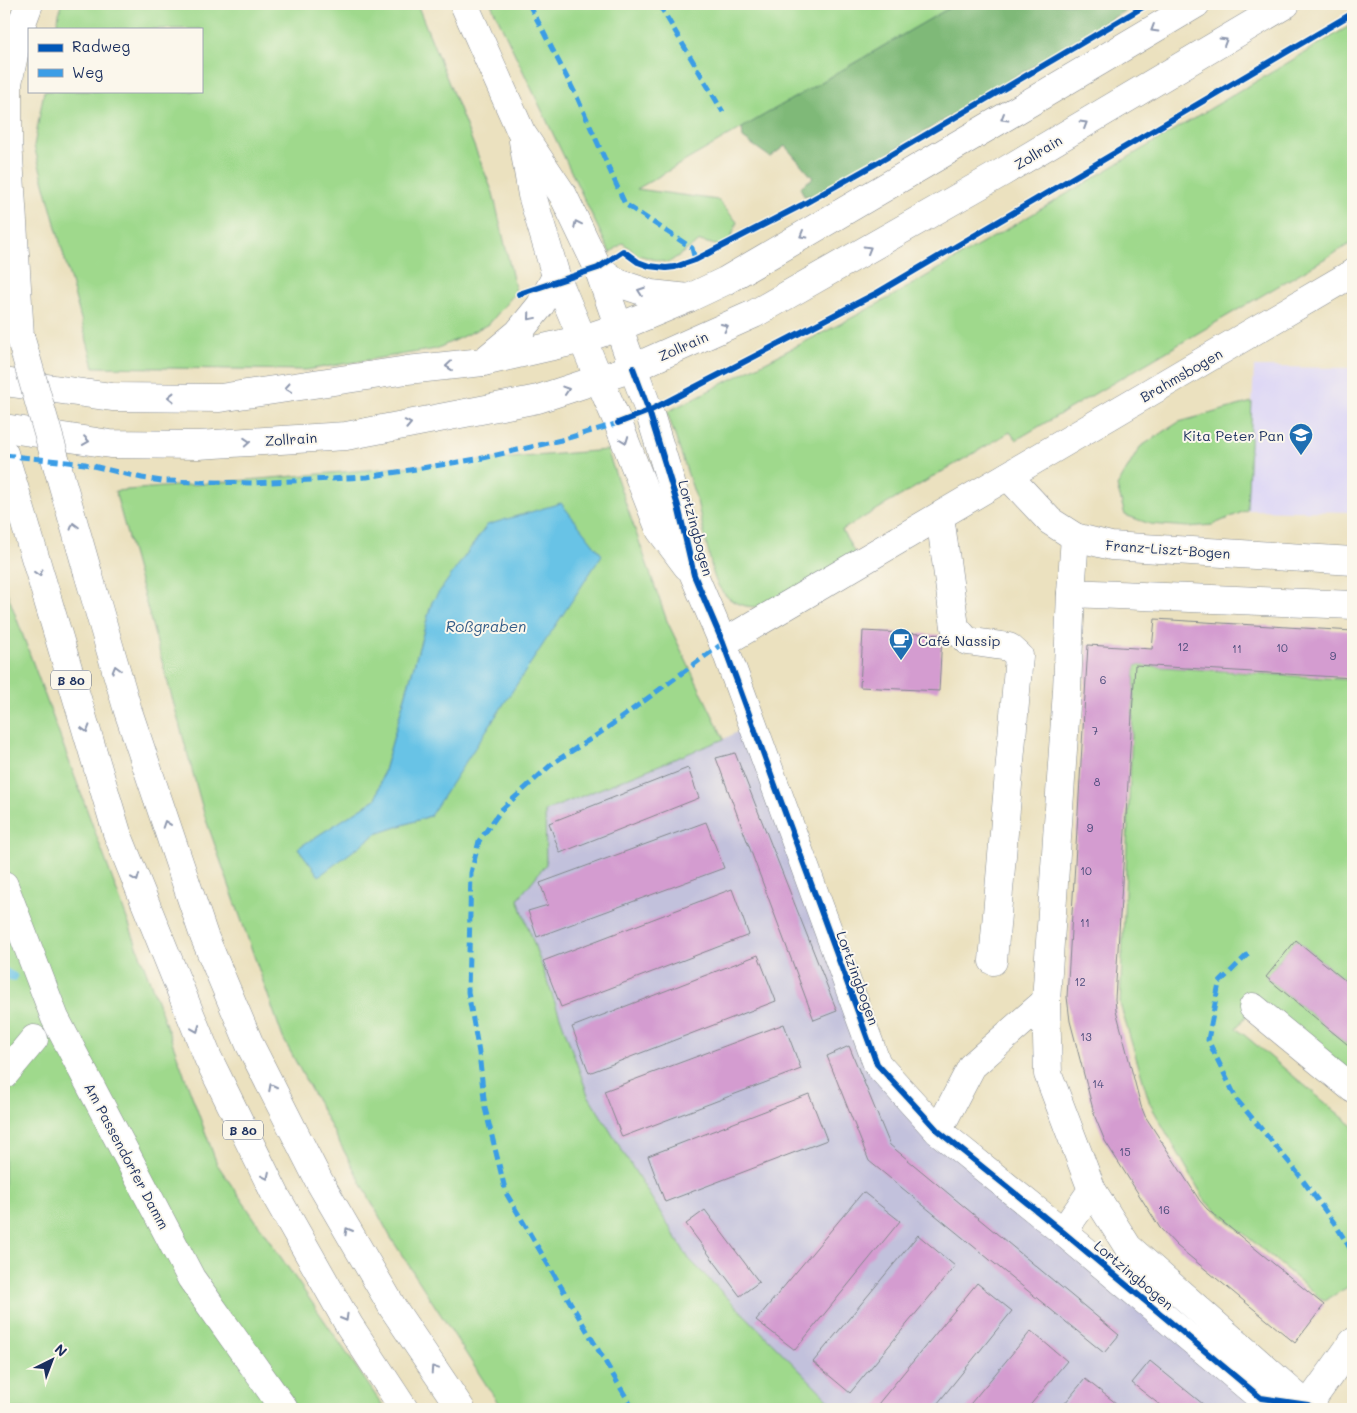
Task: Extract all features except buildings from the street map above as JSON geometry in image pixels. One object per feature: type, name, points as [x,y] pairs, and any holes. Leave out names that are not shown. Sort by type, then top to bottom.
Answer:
[{"type":"main road","points":[[29,4],[19,31],[8,83],[9,283],[20,336],[128,711],[204,936],[250,1045],[318,1181],[393,1308],[461,1409]]},
{"type":"main road","points":[[464,4],[521,132]]},
{"type":"main road","points":[[4,382],[112,397],[220,398],[407,370],[482,362],[583,339],[619,327],[689,298],[725,280],[1196,4]]},
{"type":"main road","name":"Zollrain","points":[[4,428],[110,444],[198,445],[346,436],[538,399],[633,368],[754,314],[1004,172],[1286,4]]},
{"type":"main road","name":"Lortzingbogen","points":[[521,132],[563,195],[598,268],[649,411],[678,506],[694,575],[723,643],[877,1064],[938,1131],[1063,1232],[1261,1398],[1311,1407]]},
{"type":"main road","name":"Lortzingbogen","points":[[521,132],[532,195],[556,276],[660,530],[694,575]]},
{"type":"main road","points":[[598,268],[618,283],[651,294],[689,298]]},
{"type":"main road","name":"Brahmsbogen","points":[[1008,476],[1353,273]]},
{"type":"main road","points":[[482,362],[518,333],[540,306],[556,276]]},
{"type":"main road","name":"B 80","points":[[4,453],[118,833],[208,1058],[277,1198],[349,1326],[404,1409]]},
{"type":"main road","points":[[723,643],[1008,476]]},
{"type":"main road","name":"Franz-Liszt-Bogen","points":[[1008,476],[1050,521],[1075,537],[1110,546],[1353,561]]},
{"type":"main road","points":[[940,516],[955,627],[967,641],[1009,648],[1019,656],[994,961]]},
{"type":"main road","points":[[1075,537],[1067,690],[1046,1001],[1048,1074],[1092,1190],[1128,1247],[1294,1394],[1311,1407],[1353,1342]]},
{"type":"main road","points":[[1072,593],[1353,605]]},
{"type":"main road","name":"Am Passendorfer Damm","points":[[4,885],[55,1018],[191,1278],[284,1409]]},
{"type":"main road","points":[[938,1131],[972,1066],[1046,1001]]},
{"type":"main road","points":[[1253,1007],[1353,1089]]},
{"type":"main road","points":[[4,1074],[34,1040]]},
{"type":"main road","points":[[1063,1232],[1092,1190]]},
{"type":"shaded area","name":"Kita Peter Pan","points":[[1254,367],[1353,368],[1353,512],[1247,510]]},
{"type":"shaded area","points":[[752,724],[877,1065],[1063,1232],[1314,1409],[838,1409],[689,1259],[588,1095],[518,899],[546,864],[545,811],[724,739]]},
{"type":"green space","points":[[61,4],[417,4],[493,193],[516,292],[489,324],[436,349],[306,370],[94,367],[34,146],[44,92],[202,92],[202,28],[56,28]]},
{"type":"green space","points":[[491,4],[956,4],[637,189],[718,200],[737,222],[727,248],[700,241],[668,263],[638,255],[623,243],[610,253]]},
{"type":"green space","points":[[956,4],[1136,4],[820,195],[804,196],[800,187],[813,178],[785,146],[770,157],[743,138],[742,128]]},
{"type":"green space","points":[[1353,24],[1353,242],[1016,440],[1010,432],[842,530],[856,555],[765,606],[756,607],[739,604],[726,596],[716,582],[713,573],[697,501],[667,412],[889,298]]},
{"type":"green space","points":[[1252,402],[1247,510],[1212,525],[1188,527],[1150,524],[1125,515],[1117,486],[1140,447],[1179,422]]},
{"type":"green space","points":[[607,450],[667,621],[724,739],[545,811],[546,864],[518,899],[588,1095],[689,1259],[838,1409],[502,1409],[391,1238],[283,1038],[205,817],[115,491]],"holes":[[[432,602],[430,816],[376,834],[298,849],[376,799]]]},
{"type":"green space","points":[[4,584],[217,1164],[385,1409],[4,1409]]},
{"type":"green space","points":[[1135,665],[1353,680],[1353,987],[1296,940],[1266,977],[1353,1049],[1353,1076],[1248,1014],[1236,1028],[1353,1126],[1353,1284],[1324,1301],[1206,1202],[1150,1104],[1120,1004]]},
{"type":"water","name":"Roßgraben","points":[[561,503],[602,555],[430,816],[376,834],[319,876],[298,848],[376,799],[432,602],[487,525]]},
{"type":"waterway","points":[[4,972],[13,977]]},
{"type":"marked path","points":[[529,4],[577,97],[625,204],[692,248],[695,260]]},
{"type":"marked path","points":[[659,4],[723,112]]},
{"type":"marked path","points":[[4,455],[85,464],[162,481],[254,483],[367,477],[483,458],[561,440],[622,422]]},
{"type":"marked path","points":[[633,1409],[506,1193],[485,1108],[479,1053],[468,992],[471,873],[479,841],[502,809],[553,763],[603,731],[723,643]]},
{"type":"marked path","points":[[1248,954],[1219,983],[1208,1040],[1237,1100],[1293,1167],[1335,1224],[1353,1253]]},
{"type":"cycle path","points":[[519,294],[598,268],[623,251],[638,262],[649,266],[675,267],[695,260],[802,205],[886,158],[1148,4]]},
{"type":"cycle path","points":[[618,423],[649,411],[875,294],[1353,13]]},
{"type":"cycle path","points":[[633,368],[649,411],[678,506],[694,575],[723,643],[877,1064],[938,1131],[1063,1232],[1261,1398],[1308,1405],[1314,1409]]},
{"type":"place","name":"Kita Peter Pan","points":[[1301,456]]},
{"type":"place","name":"Café Nassip","points":[[901,661]]}]
